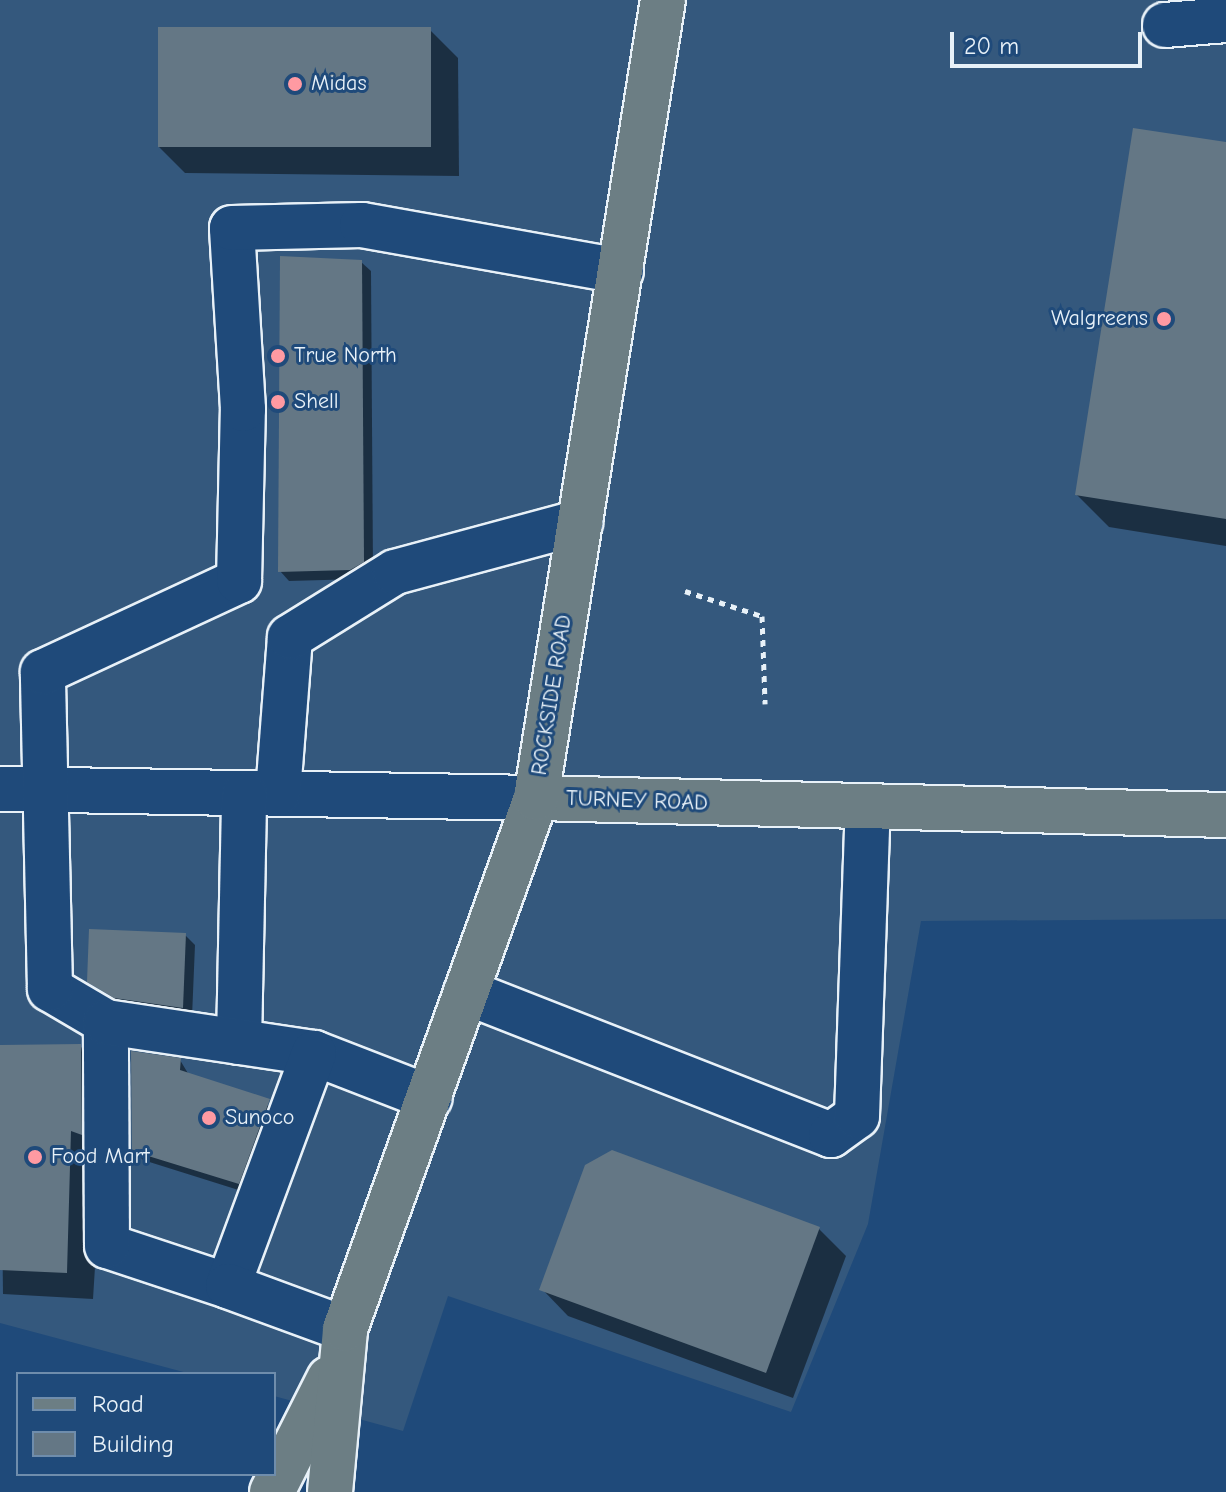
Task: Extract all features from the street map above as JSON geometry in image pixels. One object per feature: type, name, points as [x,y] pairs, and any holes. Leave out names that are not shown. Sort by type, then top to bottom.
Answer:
[{"type":"main road","name":"ROCKSIDE ROAD","points":[[272,1492],[341,1346],[536,798],[663,0]]},
{"type":"main road","name":"TURNEY ROAD","points":[[536,798],[1226,815]]},
{"type":"main road","name":"ROCKSIDE ROAD","points":[[330,1492],[341,1346]]},
{"type":"street","points":[[1165,25],[1226,20]]},
{"type":"street","points":[[430,1098],[314,1053],[106,1022],[50,989],[43,672],[239,581],[243,409],[232,228],[362,225],[621,271]]},
{"type":"street","points":[[239,1042],[261,794],[290,637],[395,572],[580,522]]},
{"type":"street","name":"TURNEY ROAD","points":[[0,789],[536,798]]},
{"type":"street","points":[[466,992],[831,1135],[857,1116],[868,807]]},
{"type":"street","points":[[106,1022],[107,1246],[228,1286],[341,1346]]},
{"type":"street","points":[[228,1286],[314,1053]]},
{"type":"path","points":[[685,591],[762,616],[765,704]]},
{"type":"shaded area","points":[[0,0],[1226,0],[1226,919],[921,921],[868,1224],[791,1412],[448,1296],[403,1431],[276,1397],[276,1372],[184,1372],[0,1323]]},
{"type":"building","points":[[158,27],[431,27],[431,147],[158,147]]},
{"type":"building","name":"Walgreens","points":[[1133,128],[1226,142],[1226,519],[1075,495]]},
{"type":"building","points":[[280,256],[362,260],[364,562],[350,570],[278,572]]},
{"type":"building","points":[[89,929],[186,933],[183,1008],[114,998],[87,982]]},
{"type":"building","name":"Food Mart","points":[[81,1044],[82,1135],[71,1131],[67,1273],[0,1270],[0,1045]]},
{"type":"building","points":[[131,1051],[181,1058],[180,1070],[270,1099],[239,1184],[132,1151]]},
{"type":"building","points":[[612,1150],[820,1227],[766,1373],[539,1290],[585,1165]]},
{"type":"place","name":"Midas","points":[[295,84]]},
{"type":"place","name":"Walgreens","points":[[1164,319]]},
{"type":"place","name":"True North","points":[[278,356]]},
{"type":"place","name":"Shell","points":[[278,402]]},
{"type":"place","name":"Sunoco","points":[[209,1118]]},
{"type":"place","name":"Food Mart","points":[[35,1157]]}]
